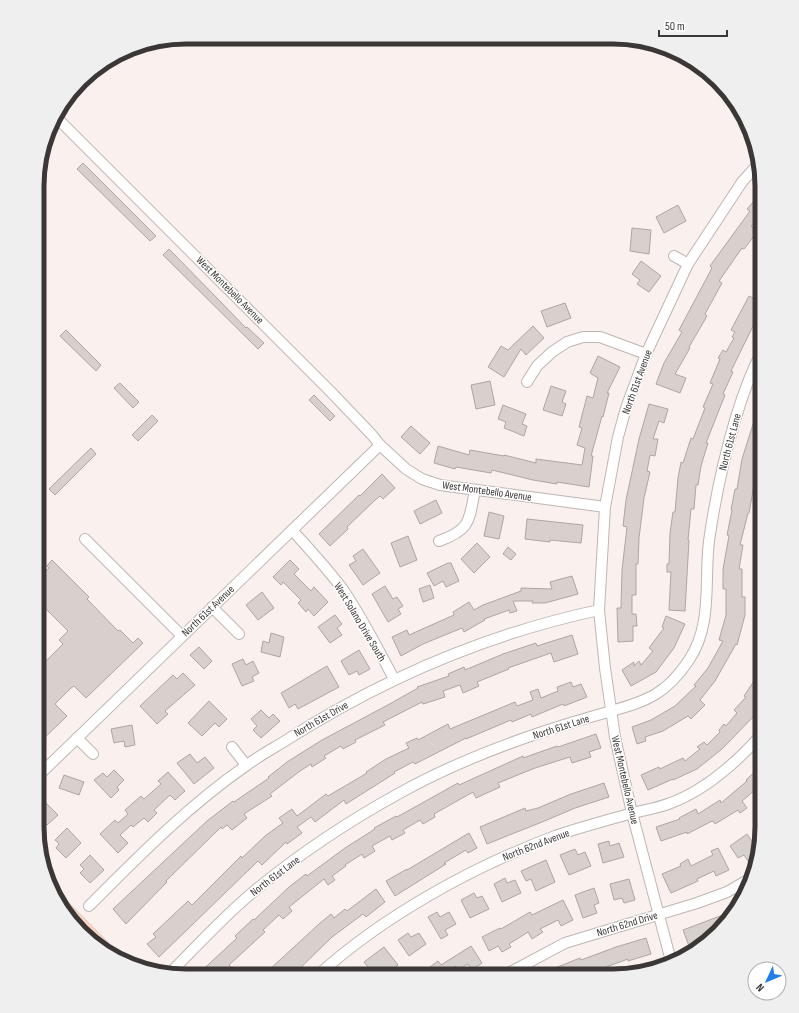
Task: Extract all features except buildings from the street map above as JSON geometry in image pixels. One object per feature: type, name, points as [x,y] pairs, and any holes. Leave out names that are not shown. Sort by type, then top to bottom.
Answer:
[{"type":"street","name":"West Montebello Avenue","points":[[60,120],[331,392],[380,445],[406,470],[422,479],[440,485],[605,507],[599,610],[611,711],[615,737],[632,813],[669,957]]},
{"type":"street","name":"North 61st Avenue","points":[[605,507],[618,437],[626,408],[646,354],[688,264],[742,182],[754,169]]},
{"type":"street","points":[[674,256],[688,264]]},
{"type":"street","points":[[527,382],[537,366],[552,352],[567,342],[583,337],[600,337],[646,354]]},
{"type":"street","name":"North 61st Lane","points":[[174,969],[253,892],[321,841],[356,818],[399,793],[448,768],[478,755],[545,731],[630,706],[657,693],[672,680],[682,669],[695,650],[703,629],[707,594],[709,544],[719,481],[742,398],[755,364]]},
{"type":"street","name":"North 61st Avenue","points":[[44,770],[380,445]]},
{"type":"street","points":[[439,541],[457,534],[465,526],[469,519],[475,490]]},
{"type":"street","name":"West Solano Drive South","points":[[292,530],[313,553],[344,592],[372,637],[394,679]]},
{"type":"street","points":[[85,539],[182,636]]},
{"type":"street","points":[[212,607],[239,634]]},
{"type":"street","name":"North 61st Drive","points":[[89,906],[173,825],[197,804],[246,765],[325,715],[394,679],[453,654],[563,617],[599,610]]},
{"type":"street","points":[[77,738],[93,754]]},
{"type":"street","name":"North 62nd Avenue","points":[[325,969],[374,931],[452,882],[496,861],[555,836],[632,813],[669,804],[697,790],[740,757],[755,741]]},
{"type":"street","points":[[232,747],[246,765]]},
{"type":"street","name":"North 62nd Drive","points":[[516,969],[565,943],[697,903],[727,892],[743,883]]}]
